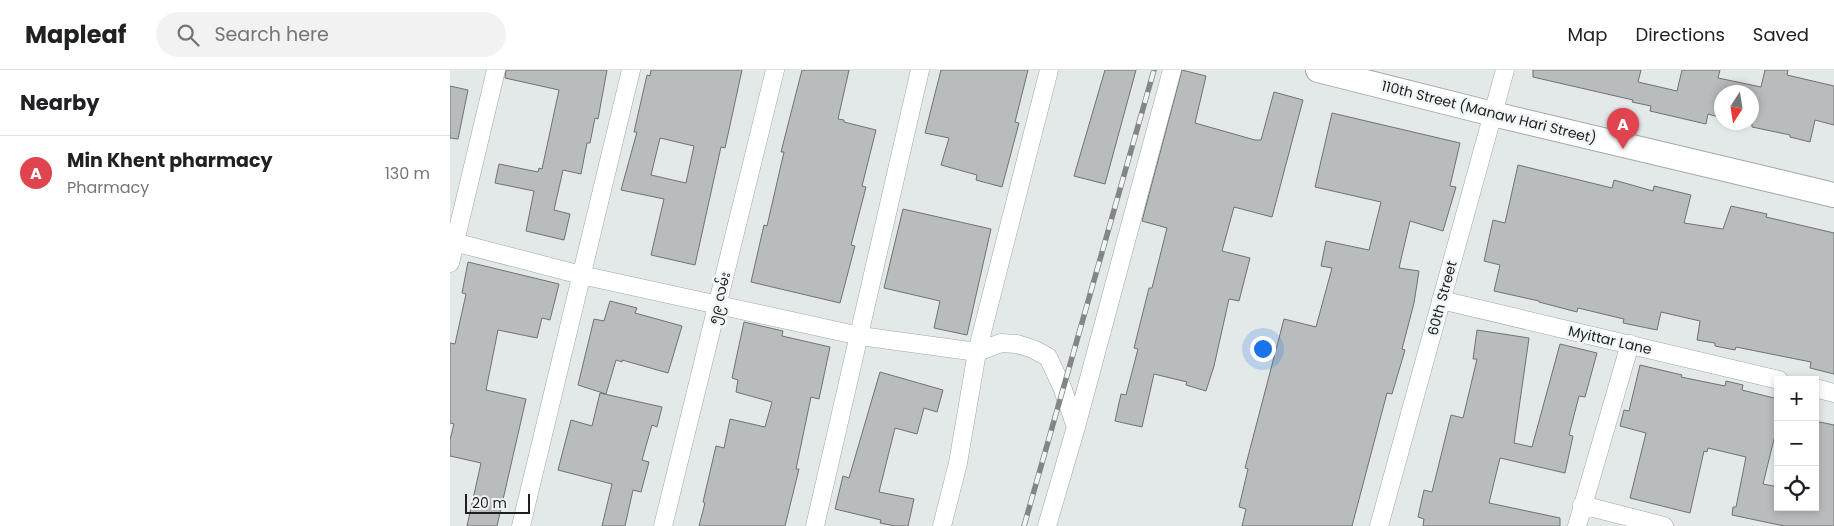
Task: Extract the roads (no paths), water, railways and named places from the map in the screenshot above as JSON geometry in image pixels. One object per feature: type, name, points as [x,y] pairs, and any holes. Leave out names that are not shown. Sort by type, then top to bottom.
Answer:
[{"type":"main road","name":"110th Street (Manaw Hari Street)","points":[[1327,72],[1834,196]]},
{"type":"street","points":[[450,263],[452,242],[496,70]]},
{"type":"street","points":[[521,526],[630,70]]},
{"type":"street","name":"၅၉ လမ်း","points":[[663,526],[775,70]]},
{"type":"street","points":[[815,526],[920,70]]},
{"type":"street","points":[[942,526],[958,463],[977,352],[1049,70]]},
{"type":"street","points":[[1047,526],[1076,427],[1172,70]]},
{"type":"street","name":"60th Street","points":[[1379,526],[1505,70]]},
{"type":"street","points":[[452,242],[581,275],[860,336],[977,352],[1001,343],[1017,344],[1033,349],[1048,358],[1062,387],[1076,427]]},
{"type":"street","name":"Myittar Lane","points":[[1441,300],[1774,379]]},
{"type":"street","points":[[1577,526],[1630,344]]},
{"type":"street","points":[[1819,389],[1834,393]]},
{"type":"street","points":[[1582,505],[1664,526]]},
{"type":"railway","points":[[1024,526],[1154,70]]},
{"type":"place","name":"Min Khent pharmacy","points":[[1623,149]]}]
